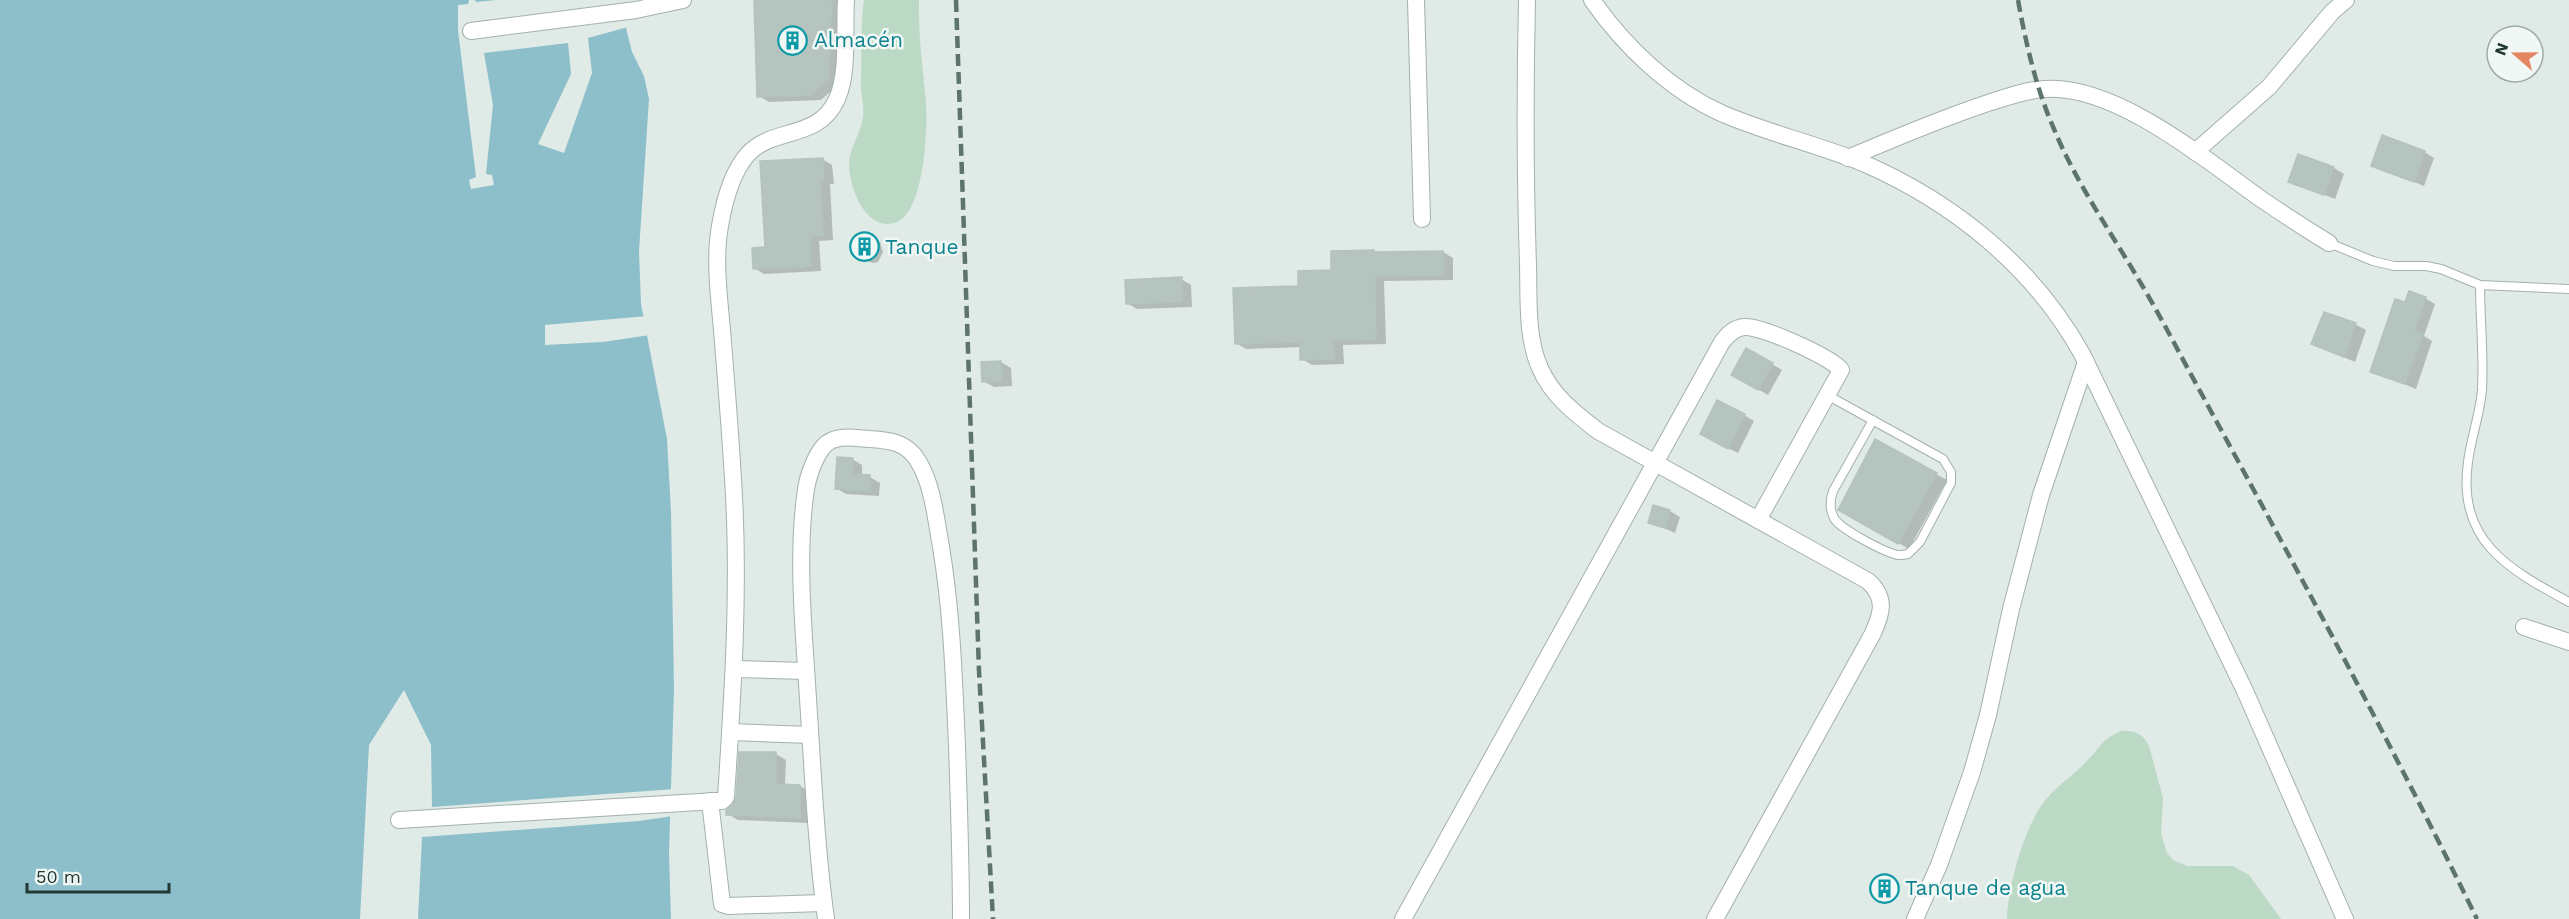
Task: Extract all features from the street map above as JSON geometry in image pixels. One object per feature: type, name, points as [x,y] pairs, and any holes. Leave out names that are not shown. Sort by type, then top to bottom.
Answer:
[{"type":"street","points":[[471,31],[636,10],[682,0]]},
{"type":"street","points":[[399,820],[722,801],[726,797],[734,669],[736,552],[732,446],[719,299],[717,257],[719,228],[726,198],[748,154],[770,140],[804,131],[818,123],[829,113],[837,100],[843,84],[846,0]]},
{"type":"street","points":[[1416,0],[1422,219]]},
{"type":"street","points":[[1527,0],[1525,192],[1530,308],[1534,353],[1546,380],[1568,407],[1598,431],[1868,581],[1879,594],[1882,611],[1872,635],[1715,919]]},
{"type":"street","points":[[1593,0],[1623,38],[1665,78],[1687,93],[1719,112],[1848,158],[1923,195],[1985,237],[2011,260],[2051,303],[2086,362],[2245,691],[2345,919]]},
{"type":"street","points":[[2195,152],[2269,87],[2332,12],[2346,0]]},
{"type":"street","points":[[1848,158],[1942,118],[2028,91],[2056,88],[2079,92],[2125,109],[2195,152],[2269,205],[2329,243]]},
{"type":"street","points":[[1403,919],[1722,342],[1738,328],[1754,327],[1773,333],[1839,367],[1840,374],[1758,520]]},
{"type":"street","points":[[1915,919],[1939,865],[1972,772],[2041,495],[2086,362]]},
{"type":"street","points":[[710,801],[722,904],[824,911],[819,874],[806,671],[802,532],[807,486],[823,447],[832,440],[844,438],[887,440],[901,444],[912,452],[921,464],[930,491],[947,591],[953,657],[961,919]]},
{"type":"street","points":[[2524,627],[2569,642]]},
{"type":"street","points":[[734,669],[806,671]]},
{"type":"street","points":[[730,732],[810,735]]},
{"type":"lane","points":[[2329,243],[2373,261],[2394,266],[2441,268],[2480,285],[2569,289]]},
{"type":"lane","points":[[2480,285],[2482,390],[2468,460],[2466,483],[2468,501],[2485,544],[2495,555],[2519,573],[2569,602]]},
{"type":"lane","points":[[1827,395],[1933,452],[1943,459],[1951,472],[1951,483],[1920,542],[1908,554],[1894,555],[1846,529],[1838,523],[1832,512],[1830,500],[1833,491],[1873,420]]},
{"type":"green space","points":[[864,0],[919,0],[926,104],[925,150],[919,187],[913,203],[906,215],[897,222],[886,224],[875,221],[860,203],[854,191],[849,166],[850,156],[863,118],[861,86]]},
{"type":"green space","points":[[2121,731],[2138,734],[2149,746],[2163,798],[2161,834],[2167,853],[2173,860],[2187,866],[2233,866],[2249,875],[2281,919],[2007,919],[2010,892],[2018,861],[2034,817],[2051,793],[2087,761],[2105,740]]},
{"type":"water","points":[[0,0],[619,0],[632,52],[644,76],[649,99],[639,251],[641,304],[667,439],[671,512],[674,689],[669,854],[671,919],[0,919]]},
{"type":"pier","points":[[469,0],[476,2],[622,0],[628,27],[588,38],[592,73],[564,153],[538,144],[571,74],[568,43],[484,53],[493,105],[486,174],[492,175],[494,185],[471,189],[469,180],[476,177],[458,30],[458,5],[468,4]]},
{"type":"pier","points":[[647,316],[650,335],[603,342],[545,345],[545,325]]},
{"type":"pier","points":[[404,690],[431,745],[432,807],[674,789],[673,816],[639,821],[422,837],[418,919],[360,919],[369,745]]},
{"type":"building","name":"Almacén","points":[[754,0],[832,0],[828,79],[811,95],[757,97]]},
{"type":"building","points":[[2382,135],[2425,151],[2414,182],[2371,166]]},
{"type":"building","points":[[2298,154],[2334,167],[2324,195],[2288,182]]},
{"type":"building","points":[[823,158],[824,179],[820,179],[823,235],[810,236],[811,266],[753,269],[752,248],[765,247],[760,161]]},
{"type":"building","name":"Tanque","points":[[864,233],[874,237],[878,247],[874,257],[864,261],[854,257],[850,247],[854,237]]},
{"type":"building","points":[[1374,250],[1374,252],[1443,251],[1444,275],[1375,276],[1376,339],[1333,340],[1334,359],[1300,360],[1300,342],[1235,344],[1233,288],[1298,286],[1298,271],[1331,270],[1331,251]]},
{"type":"building","points":[[1182,277],[1182,302],[1126,304],[1125,280]]},
{"type":"building","points":[[2409,291],[2426,297],[2414,331],[2423,334],[2405,384],[2370,372],[2395,299],[2405,302]]},
{"type":"building","points":[[2324,312],[2356,323],[2344,357],[2311,344]]},
{"type":"building","points":[[1746,348],[1773,363],[1758,390],[1731,375]]},
{"type":"building","points":[[1001,361],[1002,381],[982,382],[981,362]]},
{"type":"building","points":[[1717,400],[1745,414],[1728,449],[1700,434]]},
{"type":"building","points":[[1875,439],[1937,473],[1898,544],[1838,510]]},
{"type":"building","points":[[837,457],[853,458],[852,474],[870,475],[870,491],[835,489]]},
{"type":"building","points":[[1653,505],[1670,510],[1665,528],[1648,523]]},
{"type":"building","points":[[739,752],[776,752],[776,784],[800,785],[800,818],[726,815],[726,810],[736,798]]},
{"type":"building","name":"Tanque de agua","points":[[1878,878],[1889,882],[1891,898],[1879,893]]},
{"type":"railway","points":[[956,0],[979,671],[993,919]]},
{"type":"railway","points":[[2018,0],[2037,82],[2063,150],[2084,190],[2155,307],[2299,574],[2372,711],[2477,919]]},
{"type":"place","name":"Almacén","points":[[793,40]]},
{"type":"place","name":"Tanque","points":[[864,247]]},
{"type":"place","name":"Tanque de agua","points":[[1884,888]]}]
